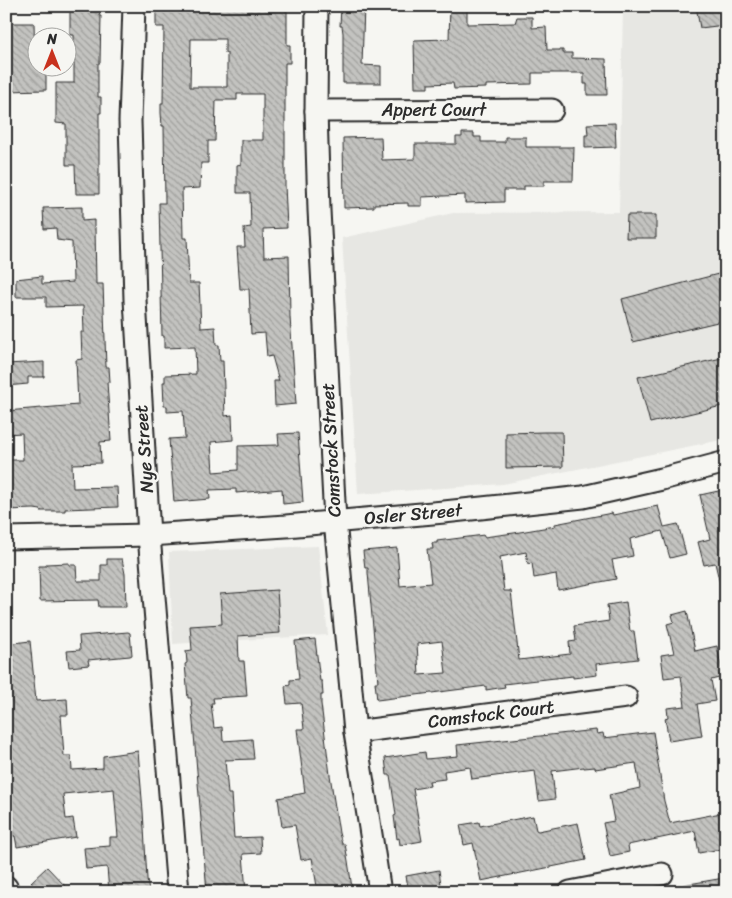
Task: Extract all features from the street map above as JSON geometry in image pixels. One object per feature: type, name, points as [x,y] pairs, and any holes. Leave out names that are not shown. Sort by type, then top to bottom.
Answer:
[{"type":"street","name":"Nye Street","points":[[134,6],[130,121],[134,300],[149,534],[178,892]]},
{"type":"street","name":"Comstock Street","points":[[318,6],[316,111],[321,263],[335,521],[355,732],[380,892]]},
{"type":"street","name":"Appert Court","points":[[316,111],[552,110]]},
{"type":"street","name":"Osler Street","points":[[6,538],[149,534],[444,512],[583,497],[726,462]]},
{"type":"street","name":"Comstock Court","points":[[355,732],[626,697]]},
{"type":"street","points":[[570,892],[662,874]]},
{"type":"street","points":[[6,887],[8,892]]},
{"type":"shaded area","points":[[623,6],[726,6],[726,439],[503,484],[358,494],[342,238],[453,213],[619,212]]},
{"type":"shaded area","points":[[318,546],[328,635],[173,644],[169,552]]},
{"type":"building","points":[[70,6],[88,6],[88,10],[100,11],[100,63],[98,63],[98,97],[101,97],[101,113],[99,113],[99,194],[76,194],[75,165],[66,165],[66,124],[56,123],[56,83],[74,83],[74,78],[78,78],[78,28],[70,28]]},
{"type":"building","points":[[156,6],[285,6],[285,11],[287,11],[287,45],[290,45],[290,63],[285,63],[287,228],[263,229],[264,257],[289,256],[290,317],[296,404],[275,406],[274,381],[279,381],[272,356],[267,357],[265,333],[251,334],[249,289],[240,289],[237,247],[245,247],[244,228],[251,227],[250,193],[237,193],[237,165],[241,164],[241,140],[263,140],[263,94],[237,94],[237,100],[216,100],[215,141],[208,141],[208,163],[201,163],[200,188],[182,189],[183,238],[187,238],[189,283],[199,283],[201,328],[215,327],[216,345],[219,345],[220,361],[223,361],[225,416],[232,415],[233,440],[211,442],[213,472],[238,470],[238,446],[279,445],[278,434],[298,433],[303,502],[283,504],[282,489],[236,493],[236,489],[209,490],[210,499],[174,502],[169,439],[185,438],[183,411],[167,412],[167,406],[164,406],[163,382],[165,382],[165,375],[196,374],[195,347],[164,348],[164,336],[162,336],[159,203],[165,203],[164,126],[162,126],[161,113],[161,103],[163,103],[164,27],[156,27]],"holes":[[[191,39],[225,39],[227,87],[190,87]]]},
{"type":"building","points":[[341,6],[364,6],[362,65],[381,66],[381,83],[343,83],[343,33],[342,26],[340,26]]},
{"type":"building","points":[[450,6],[467,6],[467,24],[515,23],[517,17],[532,17],[532,28],[546,27],[547,50],[563,50],[563,53],[572,53],[572,58],[606,59],[607,95],[587,95],[584,73],[532,73],[532,84],[486,85],[486,88],[454,89],[453,83],[428,84],[428,88],[415,88],[414,40],[449,39]]},
{"type":"building","points":[[696,6],[720,6],[725,25],[700,28]]},
{"type":"building","points":[[6,23],[34,23],[34,28],[28,28],[28,78],[46,78],[46,90],[7,91]]},
{"type":"building","points":[[615,123],[616,147],[585,148],[585,135],[588,135],[587,124]]},
{"type":"building","points":[[462,133],[474,133],[474,137],[481,137],[481,142],[505,142],[505,137],[526,137],[526,147],[574,147],[573,181],[544,181],[544,186],[524,186],[524,190],[504,190],[504,202],[465,203],[465,195],[422,197],[422,206],[408,206],[408,203],[374,204],[374,207],[344,208],[343,138],[381,137],[382,160],[415,159],[415,144],[456,144],[456,137],[462,137]]},
{"type":"building","points":[[82,207],[82,221],[94,220],[96,284],[103,284],[106,367],[109,367],[110,382],[107,382],[111,441],[100,442],[101,463],[72,464],[73,488],[117,487],[118,507],[65,509],[65,511],[6,510],[6,460],[23,460],[22,433],[6,434],[6,411],[78,405],[76,360],[82,359],[81,332],[84,332],[83,306],[46,307],[46,297],[16,297],[16,279],[42,276],[42,284],[73,282],[72,242],[57,240],[56,228],[44,229],[43,208]]},
{"type":"building","points":[[627,215],[656,215],[656,238],[626,238]]},
{"type":"building","points":[[726,272],[726,320],[633,342],[622,299]]},
{"type":"building","points":[[726,357],[726,405],[650,423],[638,377]]},
{"type":"building","points":[[44,362],[44,377],[28,377],[28,384],[6,386],[6,364]]},
{"type":"building","points":[[562,432],[563,467],[506,468],[506,433]]},
{"type":"building","points":[[723,490],[726,502],[726,587],[721,588],[715,563],[704,565],[698,542],[710,539],[700,495]]},
{"type":"building","points":[[658,506],[664,527],[678,524],[686,554],[670,558],[662,531],[630,539],[633,556],[612,560],[616,579],[558,590],[556,574],[534,578],[532,563],[528,564],[526,552],[500,557],[504,591],[511,591],[519,660],[570,654],[569,642],[576,641],[574,626],[609,621],[607,605],[626,602],[630,631],[634,631],[638,659],[596,664],[597,675],[504,684],[505,687],[486,690],[486,686],[377,700],[375,682],[378,682],[368,568],[365,568],[363,551],[397,548],[400,586],[431,583],[427,549],[433,549],[432,543],[437,543],[437,541],[514,533],[612,513],[613,515]],"holes":[[[442,641],[446,673],[419,675],[417,644]]]},
{"type":"building","points":[[107,559],[122,559],[125,574],[126,607],[99,607],[98,600],[40,601],[39,566],[69,563],[69,565],[76,565],[77,581],[101,581],[101,565],[107,565]]},
{"type":"building","points":[[277,590],[280,633],[238,636],[239,661],[244,661],[247,696],[213,698],[214,703],[211,703],[214,728],[222,727],[223,741],[252,739],[254,759],[225,760],[228,794],[231,794],[234,838],[260,837],[261,853],[243,854],[246,892],[207,892],[191,698],[188,698],[185,664],[187,663],[186,651],[192,650],[190,626],[222,624],[220,594]]},
{"type":"building","points":[[687,611],[695,651],[717,646],[723,677],[711,680],[715,701],[697,704],[702,736],[669,741],[665,718],[668,717],[667,708],[685,706],[681,676],[664,678],[661,655],[674,653],[667,624],[674,622],[672,615]]},
{"type":"building","points":[[130,633],[132,655],[88,660],[89,665],[69,667],[67,651],[80,650],[79,636]]},
{"type":"building","points":[[315,639],[320,681],[322,681],[323,695],[321,695],[321,704],[330,775],[339,833],[342,844],[345,844],[348,861],[352,888],[349,888],[350,892],[318,892],[312,858],[301,860],[295,825],[282,827],[278,798],[305,793],[297,729],[304,729],[301,703],[287,704],[285,686],[290,685],[290,680],[299,679],[295,641]]},
{"type":"building","points":[[30,641],[36,701],[67,699],[68,715],[61,715],[64,756],[71,756],[72,770],[103,768],[103,756],[138,751],[149,892],[109,892],[107,867],[86,869],[84,848],[110,846],[110,837],[118,837],[114,789],[63,794],[66,819],[73,818],[76,837],[17,847],[15,836],[13,836],[9,795],[11,795],[9,764],[6,764],[6,746],[8,746],[6,726],[6,644]]},
{"type":"building","points":[[596,730],[597,734],[603,733],[604,738],[653,732],[664,801],[670,823],[726,812],[726,848],[699,853],[695,831],[628,845],[629,852],[610,856],[603,823],[614,821],[609,795],[640,788],[636,763],[595,769],[595,767],[584,767],[552,771],[555,799],[539,801],[535,771],[472,779],[470,767],[444,771],[445,779],[429,781],[430,786],[413,789],[422,841],[400,845],[399,838],[397,839],[394,816],[396,815],[390,775],[387,775],[385,758],[425,752],[426,759],[458,756],[457,745]]},
{"type":"building","points":[[533,816],[536,830],[538,831],[578,823],[586,860],[481,881],[473,843],[464,845],[460,825],[479,822],[480,826]]},
{"type":"building","points":[[47,867],[65,886],[58,892],[41,892],[31,882]]},
{"type":"building","points":[[439,870],[442,892],[409,892],[406,876]]},
{"type":"building","points":[[724,878],[726,892],[684,892],[683,885]]}]
